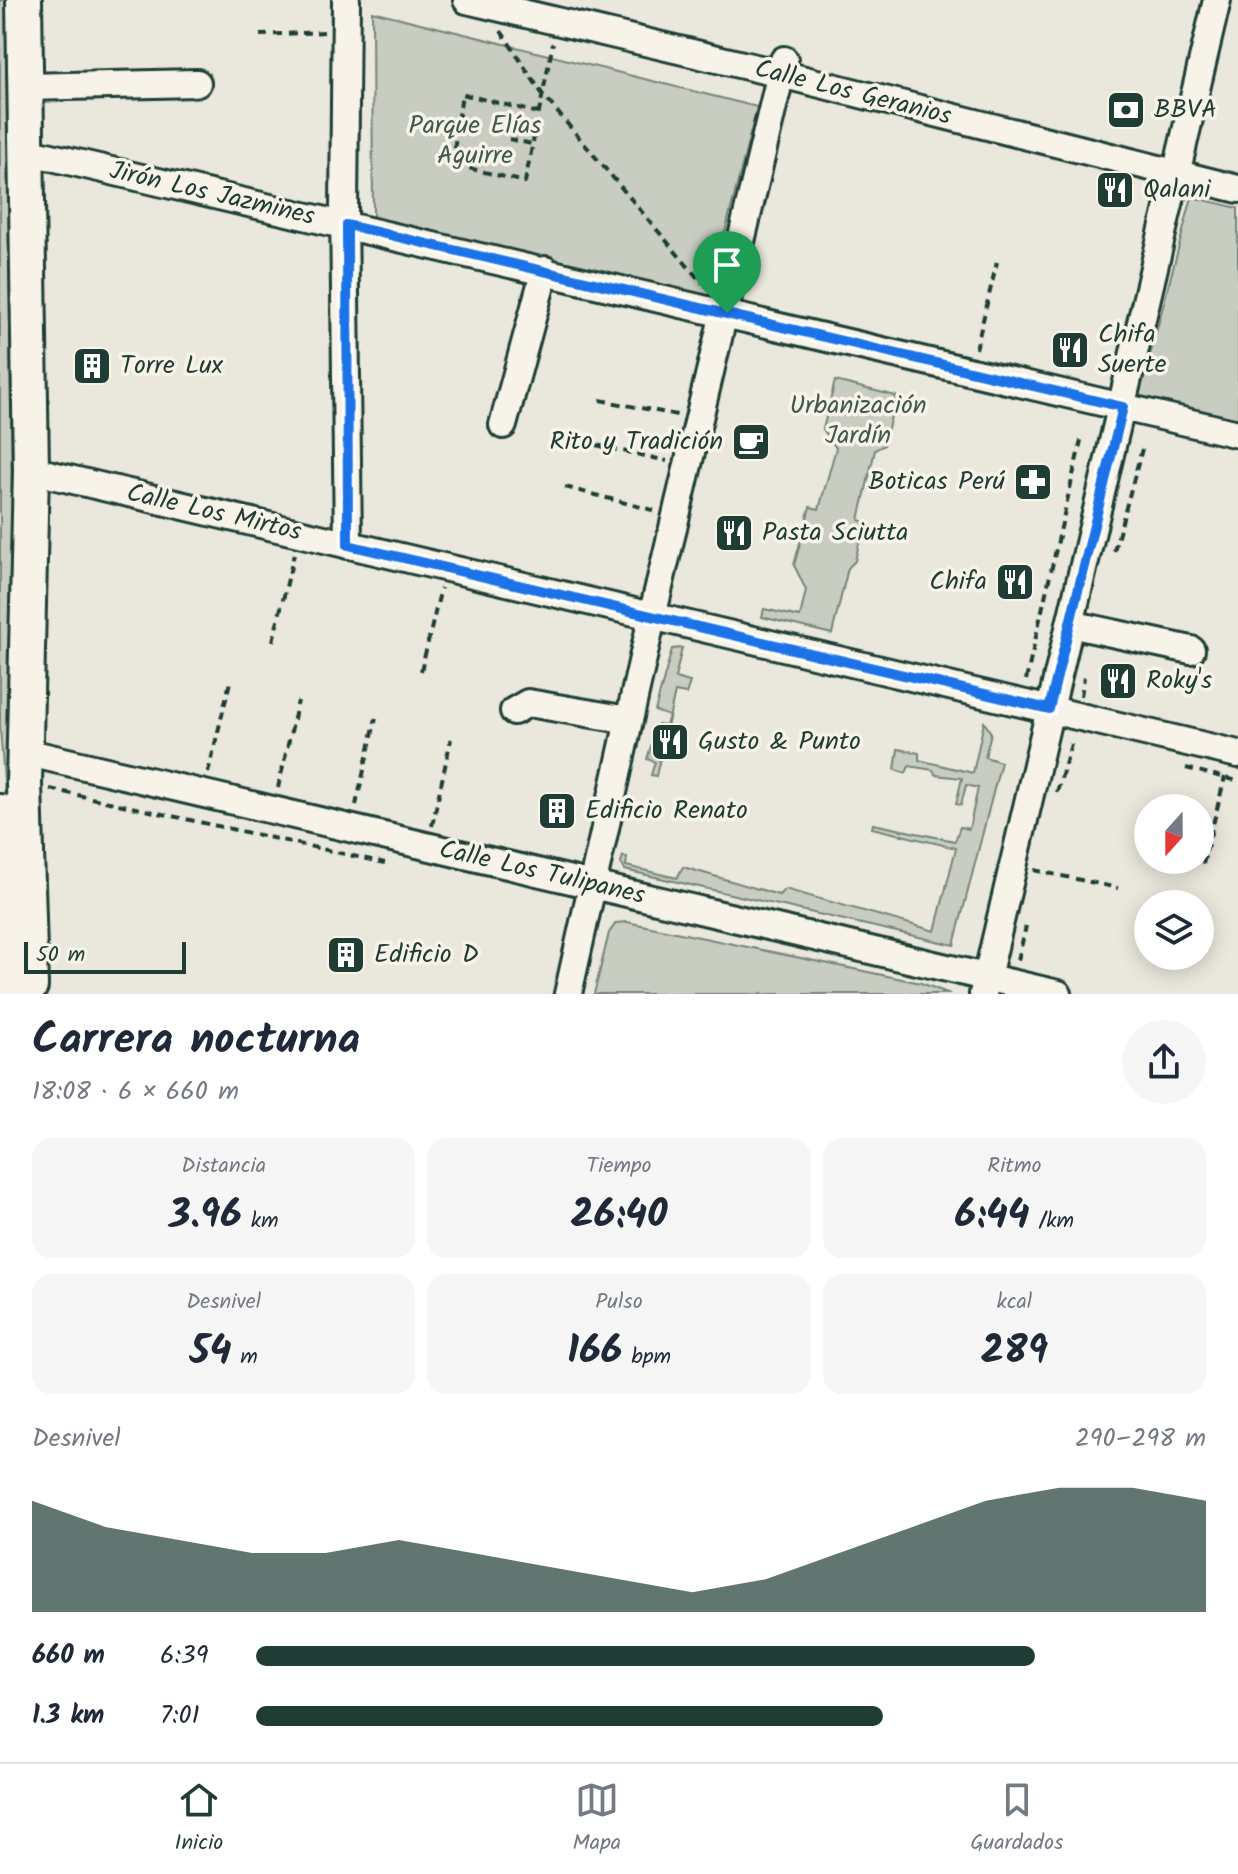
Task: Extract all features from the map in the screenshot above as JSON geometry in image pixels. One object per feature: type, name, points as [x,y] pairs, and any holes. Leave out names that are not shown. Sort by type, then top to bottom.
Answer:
[{"type":"highway","points":[[0,814],[7,921],[17,994]]},
{"type":"main road","points":[[24,0],[31,470],[25,768],[30,994]]},
{"type":"street","points":[[346,0],[344,208],[347,225],[348,545]]},
{"type":"street","points":[[985,986],[1217,0]]},
{"type":"street","name":"Calle Los Geranios","points":[[475,2],[782,67],[1238,189]]},
{"type":"street","points":[[568,994],[652,616],[727,313],[782,67]]},
{"type":"street","points":[[25,87],[197,83]]},
{"type":"street","name":"Jirón Los Jazmines","points":[[26,151],[1238,434]]},
{"type":"street","points":[[503,425],[545,270]]},
{"type":"street","name":"Calle Los Mirtos","points":[[31,470],[1234,753]]},
{"type":"street","points":[[1070,624],[1191,650]]},
{"type":"street","points":[[514,711],[528,703],[628,720]]},
{"type":"street","name":"Calle Los Tulipanes","points":[[25,768],[203,794],[592,884],[985,986],[1058,994]]},
{"type":"path","points":[[475,2],[543,95],[727,313]]},
{"type":"path","points":[[539,113],[462,94],[452,164],[525,182],[543,95],[557,21]]},
{"type":"path","points":[[260,35],[345,30]]},
{"type":"path","points":[[509,139],[532,144]]},
{"type":"path","points":[[971,371],[997,262]]},
{"type":"path","points":[[600,400],[700,420]]},
{"type":"path","points":[[1025,683],[1082,436]]},
{"type":"path","points":[[596,445],[689,466]]},
{"type":"path","points":[[565,487],[676,516]]},
{"type":"path","points":[[273,641],[300,533]]},
{"type":"path","points":[[421,671],[446,567]]},
{"type":"path","points":[[203,794],[231,678]]},
{"type":"path","points":[[272,810],[298,701]]},
{"type":"path","points":[[351,828],[376,718]]},
{"type":"path","points":[[427,846],[451,739]]},
{"type":"path","points":[[1214,825],[1234,753]]},
{"type":"path","points":[[25,768],[392,865]]},
{"type":"path","points":[[1013,865],[1118,888]]},
{"type":"green space","points":[[0,0],[7,0],[16,939],[0,728]]},
{"type":"green space","name":"Parque Elías Aguirre","points":[[372,11],[757,107],[708,299],[373,221]]},
{"type":"green space","points":[[1192,197],[1238,208],[1238,425],[1138,400]]},
{"type":"green space","name":"Urbanización Jardín","points":[[835,381],[896,396],[884,445],[875,450],[859,520],[864,522],[855,561],[848,568],[832,634],[762,617],[764,609],[800,617],[806,590],[794,565],[810,507],[819,509],[836,448],[823,429]]},
{"type":"green space","points":[[682,648],[675,678],[690,682],[686,694],[675,692],[656,776],[651,775],[655,762],[647,759],[658,724],[666,725],[669,716],[655,711],[672,649]]},
{"type":"green space","points":[[984,722],[991,733],[985,757],[1001,762],[954,945],[625,870],[621,863],[623,856],[627,858],[626,866],[677,878],[683,867],[779,895],[785,889],[935,931],[956,848],[872,828],[873,824],[955,841],[960,827],[969,829],[978,788],[966,785],[961,805],[956,804],[962,778],[936,775],[933,770],[909,766],[906,773],[895,770],[898,749],[919,753],[919,760],[973,773]]},
{"type":"green space","points":[[627,922],[921,983],[950,994],[594,994],[609,933],[616,923]]},
{"type":"place","name":"BBVA","points":[[1126,110]]},
{"type":"place","name":"Qalani","points":[[1115,190]]},
{"type":"place","name":"Chifa Suerte","points":[[1070,350]]},
{"type":"place","name":"Torre Lux","points":[[92,366]]},
{"type":"place","name":"Rito y Tradición","points":[[751,442]]},
{"type":"place","name":"Boticas Perú","points":[[1033,482]]},
{"type":"place","name":"Pasta Sciutta","points":[[734,533]]},
{"type":"place","name":"Chifa","points":[[1015,582]]},
{"type":"place","name":"Roky's","points":[[1118,681]]},
{"type":"place","name":"Gusto & Punto","points":[[670,742]]},
{"type":"place","name":"Edificio Renato","points":[[557,811]]},
{"type":"place","name":"Edificio D","points":[[346,955]]},
{"type":"route","points":[[347,225],[727,313],[1123,407],[1049,709],[348,545],[347,225]]}]
